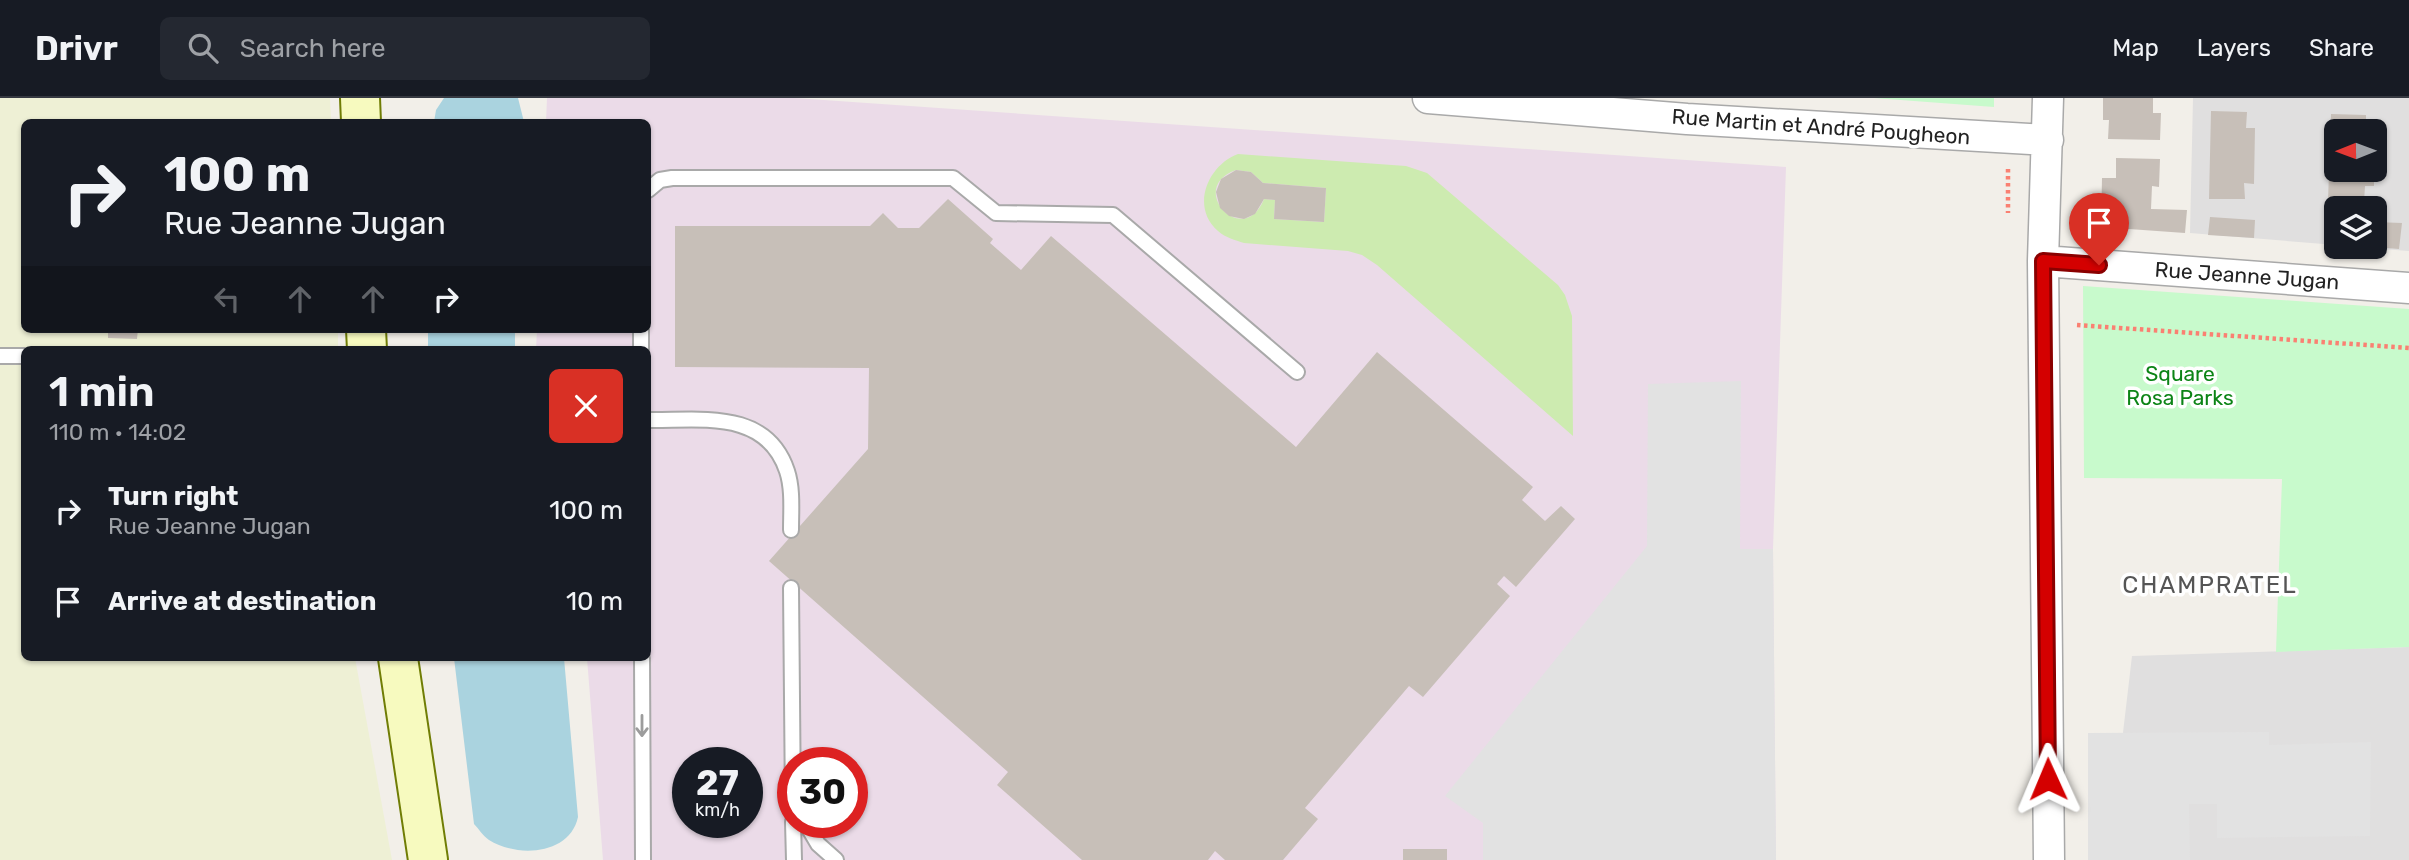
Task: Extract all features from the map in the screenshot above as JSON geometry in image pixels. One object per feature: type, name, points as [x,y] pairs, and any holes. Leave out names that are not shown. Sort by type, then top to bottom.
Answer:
[{"type":"main road","points":[[360,98],[361,119]]},
{"type":"main road","points":[[398,661],[428,860]]},
{"type":"street","name":"Rue Martin et André Pougheon","points":[[1428,98],[1687,119],[2048,141]]},
{"type":"street","points":[[2048,98],[2043,261],[2049,860]]},
{"type":"street","name":"Rue Jeanne Jugan","points":[[2043,261],[2409,288]]},
{"type":"lane","points":[[651,188],[660,180],[672,178],[953,178],[996,213],[1113,215],[1297,372]]},
{"type":"lane","points":[[0,356],[21,356]]},
{"type":"lane","points":[[651,420],[732,421],[756,430],[775,448],[787,471],[791,497],[791,530]]},
{"type":"lane","points":[[791,588],[792,747]]},
{"type":"lane","points":[[642,661],[643,860]]},
{"type":"lane","points":[[793,838],[794,860]]},
{"type":"lane","points":[[814,838],[836,860]]},
{"type":"shaded area","points":[[547,98],[795,98],[1786,167],[1773,549],[1776,860],[603,860],[587,661],[651,661],[651,346],[536,346],[537,333],[651,333],[651,119],[546,119]]},
{"type":"shaded area","points":[[2193,98],[2409,98],[2409,251],[2387,249],[2387,196],[2324,196],[2324,244],[2190,233]]},
{"type":"shaded area","points":[[1741,381],[1740,549],[1773,549],[1776,860],[1483,860],[1483,823],[1445,796],[1647,546],[1648,384]]},
{"type":"shaded area","points":[[2409,647],[2409,860],[2108,860],[2132,656]]},
{"type":"shaded area","points":[[2269,732],[2269,745],[2371,742],[2370,836],[2217,838],[2217,804],[2189,804],[2190,860],[2088,860],[2088,733]]},
{"type":"green space","points":[[0,98],[330,98],[331,119],[21,119],[21,333],[338,333],[338,346],[21,346],[21,661],[356,661],[392,860],[0,860]]},
{"type":"green space","points":[[1874,98],[1994,98],[1994,107]]},
{"type":"green space","points":[[1238,154],[1406,166],[1427,173],[1558,285],[1565,295],[1572,316],[1573,436],[1377,265],[1362,255],[1348,251],[1244,243],[1218,231],[1205,210],[1204,199],[1211,177],[1227,159]],"holes":[[[1236,170],[1251,172],[1263,183],[1326,188],[1324,222],[1274,219],[1275,200],[1264,199],[1255,213],[1244,219],[1233,217],[1223,210],[1217,201],[1216,189],[1222,179]]]},
{"type":"green space","name":"Square Rosa Parks","points":[[2083,286],[2409,309],[2409,647],[2276,652],[2282,479],[2084,478]]},
{"type":"water","points":[[444,98],[518,98],[523,119],[434,119],[436,110]]},
{"type":"water","points":[[428,333],[515,333],[515,346],[428,346]]},
{"type":"water","points":[[454,661],[564,661],[578,817],[573,830],[554,846],[527,851],[501,846],[489,840],[474,824]]},
{"type":"building","points":[[2103,98],[2153,98],[2153,113],[2161,113],[2160,140],[2108,139],[2109,120],[2103,120]]},
{"type":"building","points":[[2211,111],[2247,112],[2246,128],[2255,128],[2254,184],[2244,183],[2245,199],[2209,199]]},
{"type":"building","points":[[2331,114],[2366,115],[2366,119],[2331,119]]},
{"type":"building","points":[[2116,158],[2160,159],[2159,187],[2152,186],[2151,209],[2187,210],[2185,233],[2101,227],[2102,178],[2116,178]]},
{"type":"building","points":[[1236,170],[1251,172],[1263,183],[1326,188],[1324,222],[1274,219],[1275,200],[1264,199],[1255,214],[1244,219],[1229,216],[1220,208],[1216,192],[1221,179]]},
{"type":"building","points":[[2329,182],[2374,182],[2374,186],[2365,186],[2364,196],[2328,196]]},
{"type":"building","points":[[948,199],[993,239],[990,243],[1021,270],[1051,236],[1296,447],[1377,352],[1533,487],[1522,500],[1545,521],[1561,506],[1575,519],[1516,587],[1504,576],[1497,584],[1510,596],[1423,697],[1409,686],[1305,808],[1318,819],[1283,860],[1225,860],[1215,851],[1208,860],[1082,860],[997,785],[1008,772],[769,561],[868,449],[869,368],[675,367],[675,226],[870,226],[883,213],[898,228],[919,228]]},
{"type":"building","points":[[2210,217],[2255,220],[2254,238],[2208,235]]},
{"type":"building","points":[[2387,222],[2402,223],[2399,249],[2387,248]]},
{"type":"building","points":[[108,333],[138,333],[137,339],[108,338]]},
{"type":"building","points":[[1403,849],[1447,849],[1447,860],[1403,860]]},
{"type":"district","name":"CHAMPRATEL","points":[[2210,585]]},
{"type":"route","points":[[2048,779],[2043,261],[2099,265]]}]
